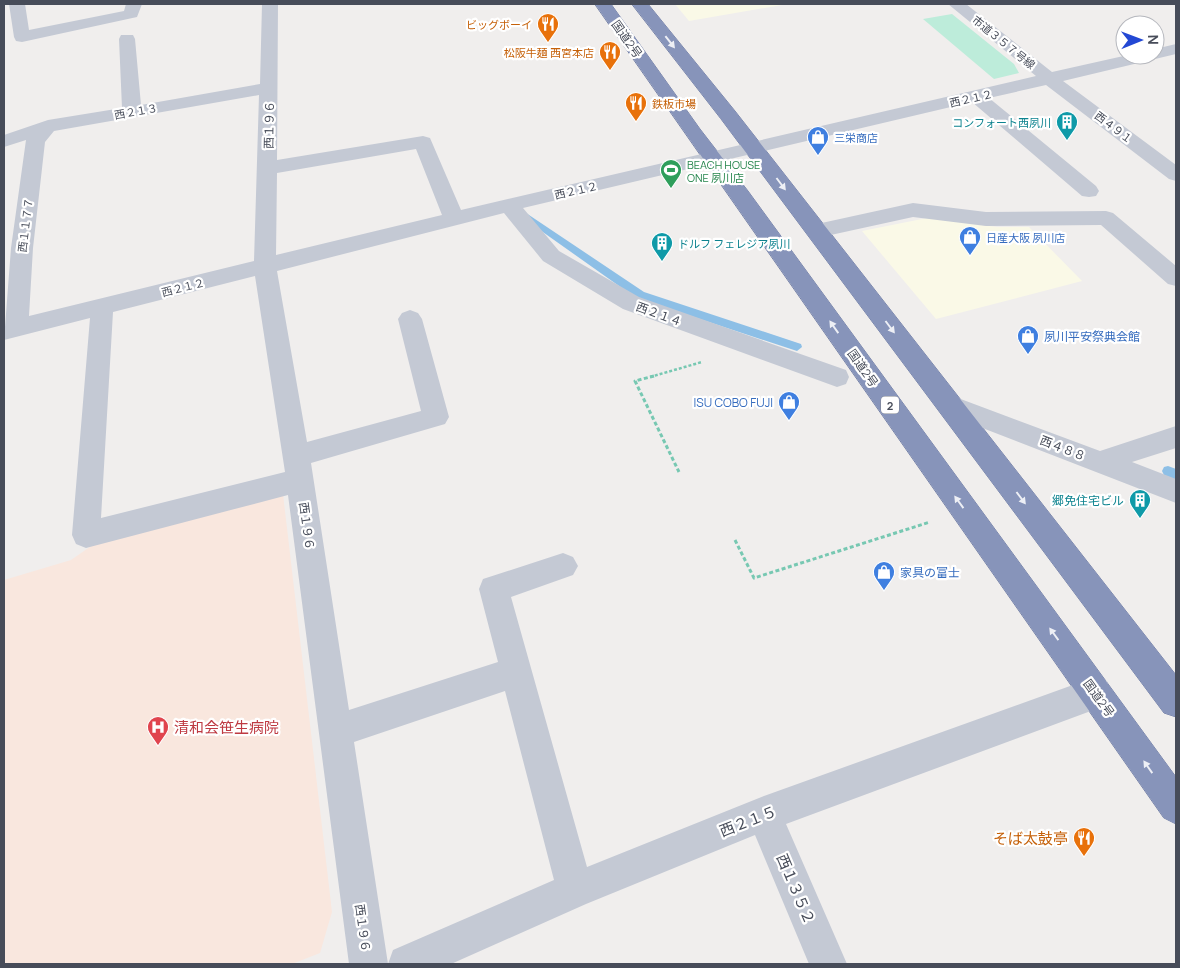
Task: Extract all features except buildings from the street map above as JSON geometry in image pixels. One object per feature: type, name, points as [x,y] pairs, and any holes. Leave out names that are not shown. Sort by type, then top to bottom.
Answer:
[{"type":"highway","name":"国道2号","points":[[602,4],[1176,806]]},
{"type":"highway","points":[[640,4],[754,149],[1176,701]]},
{"type":"street","points":[[17,4],[22,37],[131,14],[134,4]]},
{"type":"street","name":"西１９６","points":[[270,4],[265,267],[298,468],[368,964]]},
{"type":"street","name":"市道３５７号線","points":[[956,4],[1051,80]]},
{"type":"street","points":[[127,39],[132,112]]},
{"type":"street","name":"西２１２","points":[[10,330],[509,205],[1115,64]]},
{"type":"street","name":"西４９１","points":[[1051,80],[1176,175]]},
{"type":"street","name":"西２１３","points":[[4,141],[48,126],[269,88]]},
{"type":"street","points":[[977,97],[1089,191]]},
{"type":"street","name":"西１１７７","points":[[10,330],[35,141],[48,126]]},
{"type":"street","points":[[268,168],[423,142],[454,220]]},
{"type":"street","name":"西２１４","points":[[509,205],[551,256],[630,303],[837,377]]},
{"type":"street","points":[[817,231],[913,210],[986,219],[1106,218],[1176,278]]},
{"type":"street","points":[[102,308],[86,535],[298,468],[436,417],[410,319]]},
{"type":"street","name":"西４８８","points":[[950,405],[1176,491]]},
{"type":"street","points":[[1099,462],[1176,437]]},
{"type":"street","points":[[563,566],[494,589],[575,890]]},
{"type":"street","points":[[336,731],[517,671]]},
{"type":"street","name":"西２１５","points":[[406,964],[575,890],[764,814],[1096,693]]},
{"type":"street","name":"西１３５２","points":[[764,814],[828,964]]},
{"type":"path","points":[[679,472],[635,381],[753,348]]},
{"type":"path","points":[[735,540],[754,578],[934,521]]},
{"type":"shaded area","points":[[675,4],[788,4],[689,21]]},
{"type":"shaded area","name":"日産大阪 夙川店","points":[[927,218],[997,227],[1029,227],[1082,281],[936,319],[862,231]]},
{"type":"shaded area","name":"清和会笹生病院","points":[[283,494],[332,912],[320,953],[292,964],[4,964],[4,580],[71,560],[97,542]]},
{"type":"green space","points":[[952,14],[1014,64],[1019,73],[994,79],[923,19]]},
{"type":"waterway","points":[[526,216],[640,295],[797,347]]},
{"type":"waterway","points":[[1168,471],[1176,475]]},
{"type":"place","name":"ビッグボーイ","points":[[548,43]]},
{"type":"place","name":"松阪牛麺 西宮本店","points":[[610,71]]},
{"type":"place","name":"鉄板市場","points":[[636,122]]},
{"type":"place","name":"コンフォート西夙川","points":[[1067,141]]},
{"type":"place","name":"三栄商店","points":[[818,156]]},
{"type":"place","name":"BEACH HOUSE ONE 夙川店","points":[[671,189]]},
{"type":"place","name":"日産大阪 夙川店","points":[[970,256]]},
{"type":"place","name":"ドルフ フェレジア夙川","points":[[662,262]]},
{"type":"place","name":"夙川平安祭典会館","points":[[1028,355]]},
{"type":"place","name":"ISU COBO FUJI","points":[[789,421]]},
{"type":"place","name":"郷免住宅ビル","points":[[1140,519]]},
{"type":"place","name":"家具の富士","points":[[884,591]]},
{"type":"place","name":"清和会笹生病院","points":[[158,746]]},
{"type":"place","name":"そば太鼓亭","points":[[1084,857]]}]
